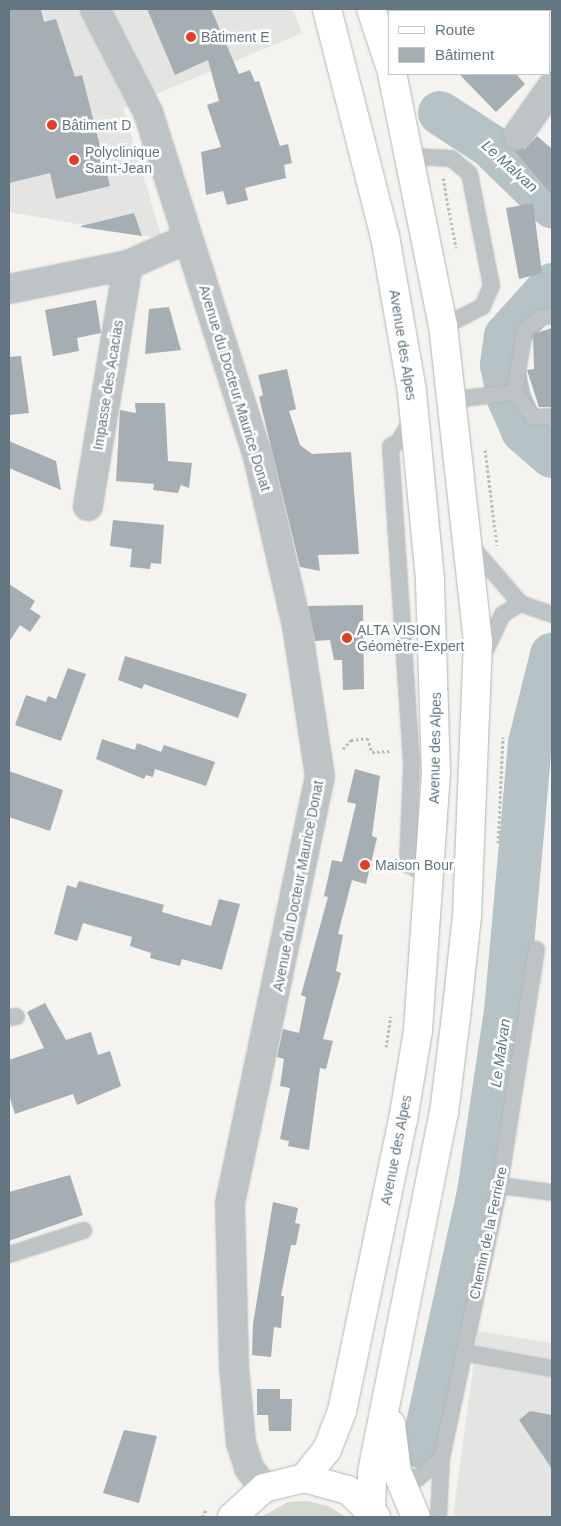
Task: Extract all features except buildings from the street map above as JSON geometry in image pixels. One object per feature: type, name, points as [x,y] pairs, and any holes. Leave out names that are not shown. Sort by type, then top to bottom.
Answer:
[{"type":"main road","name":"Avenue des Alpes","points":[[304,1478],[336,1430],[350,1376],[418,1030],[431,877],[436,688],[425,504],[414,414],[385,237],[327,9]]},
{"type":"main road","points":[[371,9],[388,60]]},
{"type":"main road","points":[[373,1514],[372,1472],[388,1384],[444,1113],[456,1017],[467,915],[475,672],[478,642],[470,544],[444,326],[412,156],[392,75]]},
{"type":"main road","points":[[388,1384],[397,1472],[416,1517]]},
{"type":"main road","points":[[232,1517],[264,1488],[304,1478],[348,1490],[373,1514]]},
{"type":"street","name":"Avenue du Docteur Maurice Donat","points":[[95,9],[148,112],[258,457],[297,626],[320,776],[230,1203],[234,1367],[241,1443],[248,1468],[264,1488]]},
{"type":"street","points":[[518,135],[552,87]]},
{"type":"street","points":[[9,289],[128,265],[187,239]]},
{"type":"street","name":"Impasse des Acacias","points":[[88,506],[128,265]]},
{"type":"lane","points":[[412,156],[451,158],[469,173],[492,285],[482,306],[444,326]]},
{"type":"lane","points":[[552,315],[540,316],[524,329],[514,392],[533,417],[552,416]]},
{"type":"lane","points":[[454,399],[514,392]]},
{"type":"lane","points":[[414,414],[398,441],[390,446],[410,750],[407,864],[431,877]]},
{"type":"lane","points":[[470,544],[527,606],[552,614]]},
{"type":"lane","points":[[475,672],[498,620],[527,606]]},
{"type":"lane","name":"Chemin de la Ferrière","points":[[438,1517],[441,1458],[499,1185],[536,949]]},
{"type":"lane","points":[[499,1185],[552,1192]]},
{"type":"lane","points":[[9,1254],[83,1230]]},
{"type":"lane","points":[[463,1352],[552,1368]]},
{"type":"lane","points":[[397,1472],[417,1478],[441,1458]]},
{"type":"path","points":[[320,776],[351,740],[367,738],[372,752],[410,750]]},
{"type":"path","points":[[385,1058],[392,1010]]},
{"type":"shaded area","name":"Polyclinique Saint-Jean","points":[[9,9],[293,9],[302,33],[123,108],[161,235],[152,237],[9,212]]},
{"type":"shaded area","points":[[478,1331],[552,1343],[552,1517],[453,1517]]},
{"type":"shaded area","points":[[308,1501],[328,1506],[346,1517],[261,1517],[288,1502]]},
{"type":"waterway","name":"Le Malvan","points":[[440,113],[489,145],[552,206]]},
{"type":"waterway","name":"Le Malvan","points":[[552,285],[506,336],[502,365],[509,399],[523,431],[552,456]]},
{"type":"waterway","name":"Le Malvan","points":[[423,1447],[479,1192],[506,1012],[530,743],[552,655]]},
{"type":"place","name":"Bâtiment E","points":[[191,37]]},
{"type":"place","name":"Bâtiment D","points":[[52,125]]},
{"type":"place","name":"Polyclinique Saint-Jean","points":[[74,160]]},
{"type":"place","name":"ALTA VISION Géomètre-Expert","points":[[347,638]]},
{"type":"place","name":"Maison Bour","points":[[365,865]]}]
